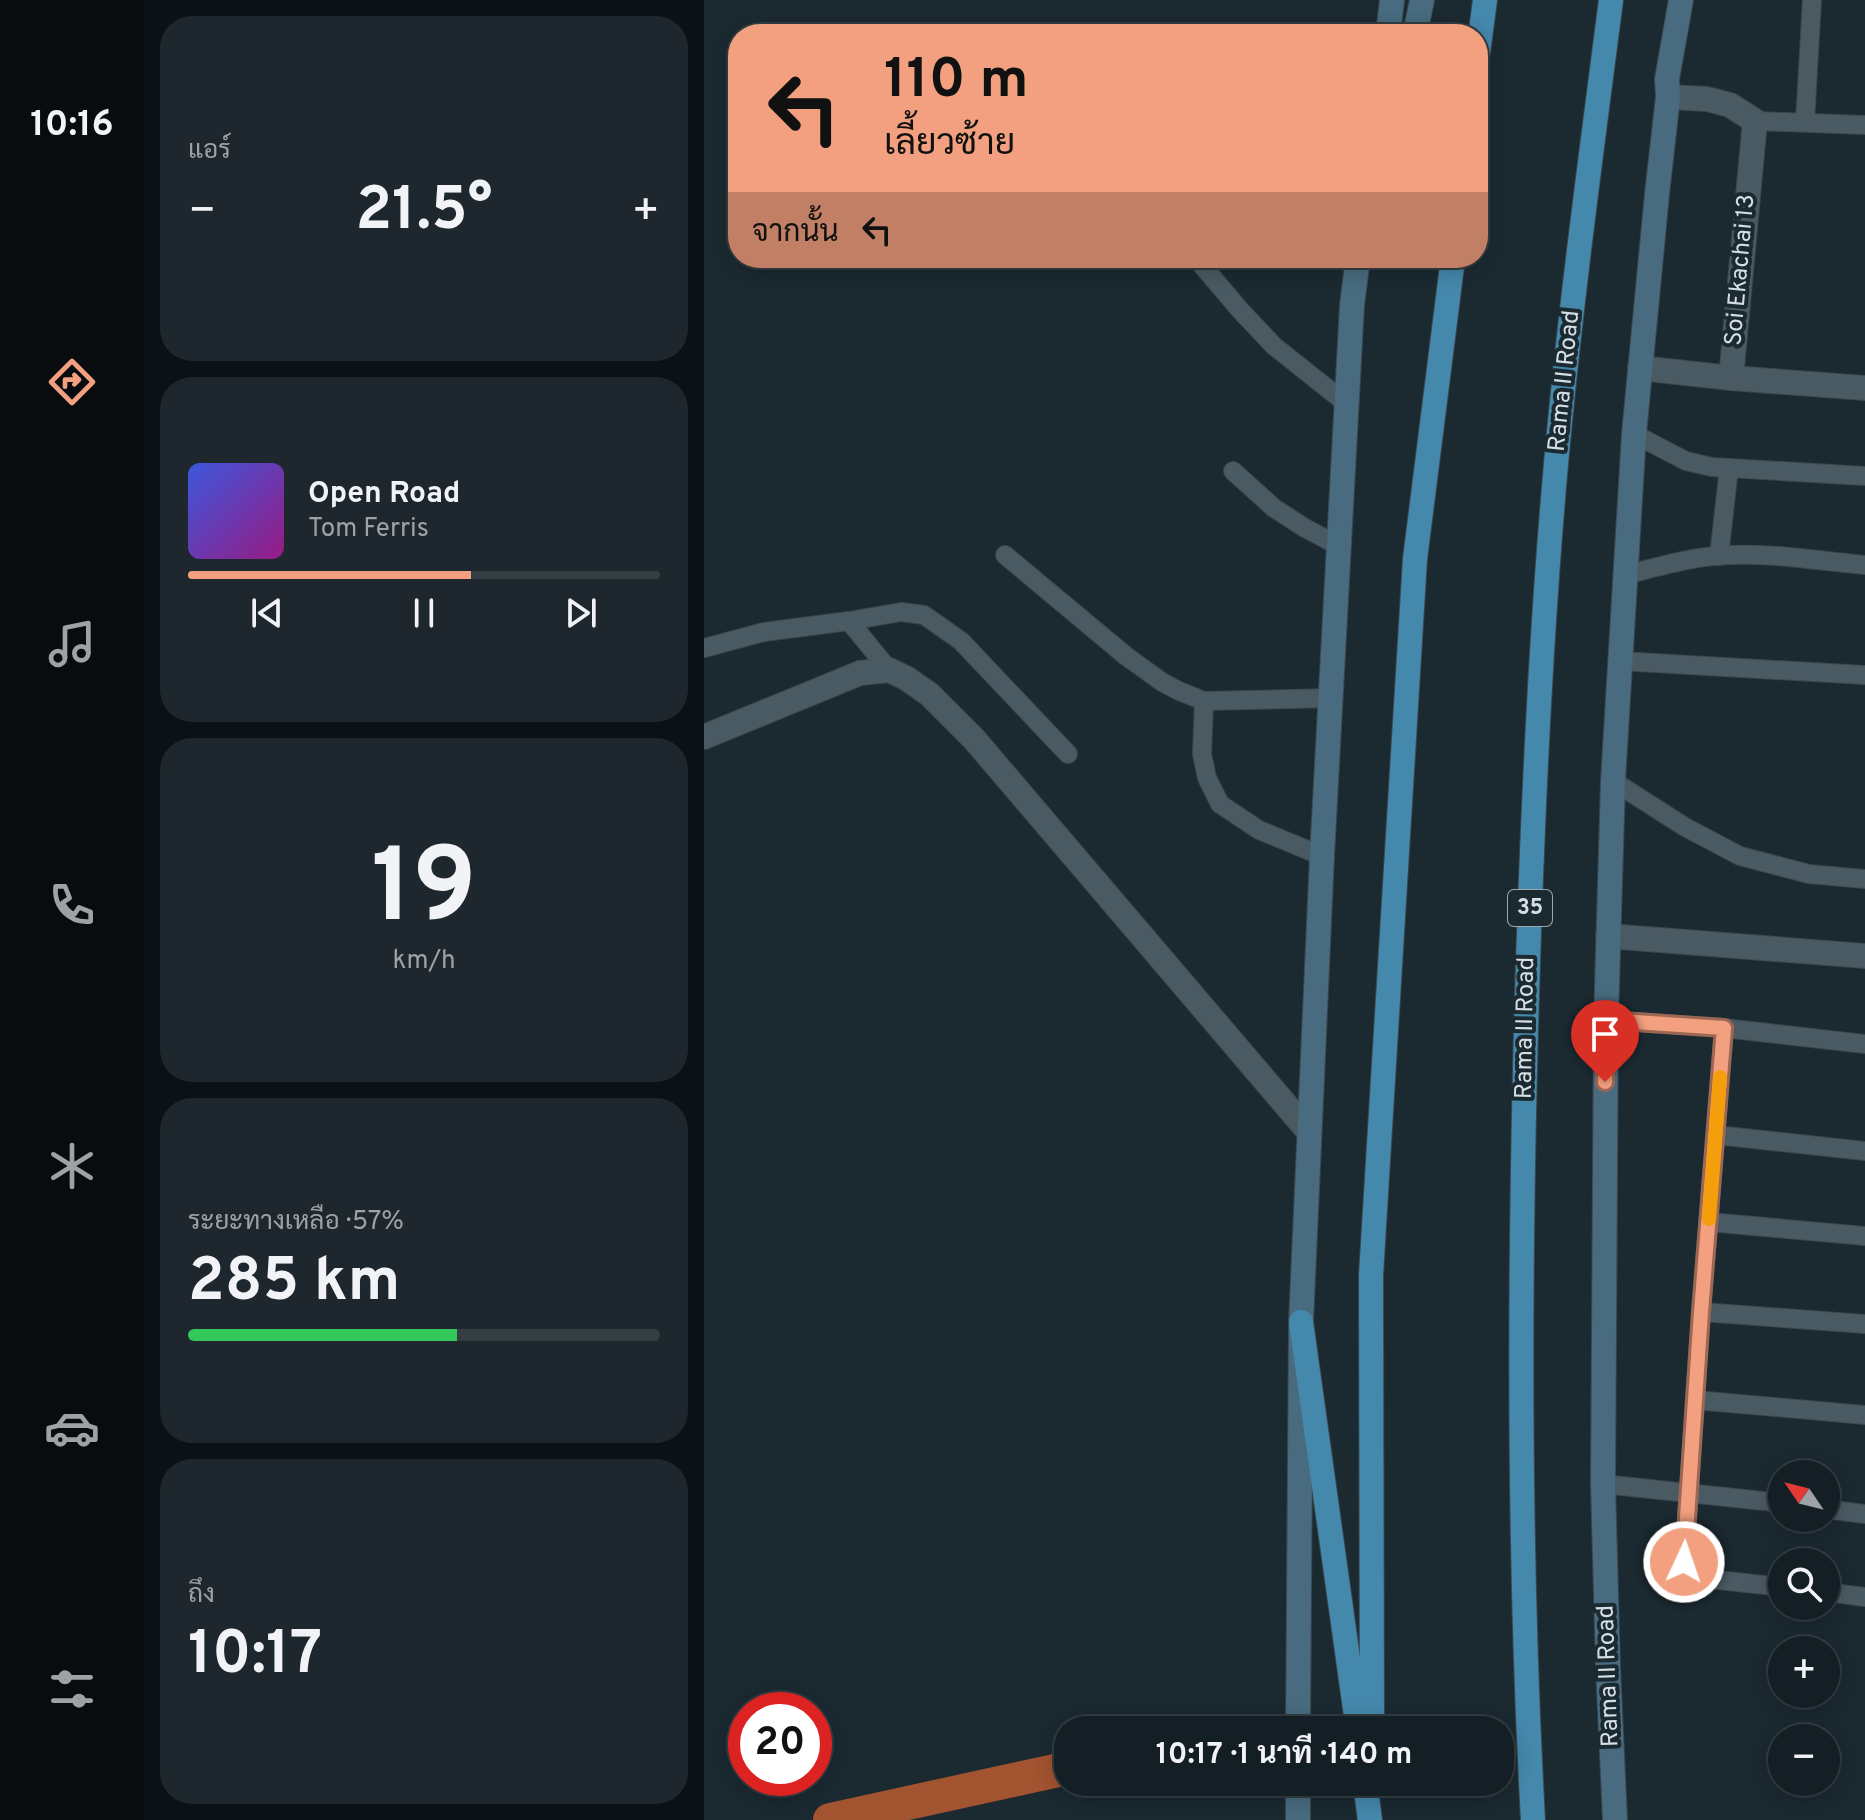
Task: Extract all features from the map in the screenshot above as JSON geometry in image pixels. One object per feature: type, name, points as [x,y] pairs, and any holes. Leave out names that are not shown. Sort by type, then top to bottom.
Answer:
[{"type":"highway","points":[[1482,24],[1485,0]]},
{"type":"highway","name":"Rama II Road","points":[[1533,1820],[1521,1531],[1521,1242],[1528,937],[1540,692],[1556,466],[1578,256],[1611,0]]},
{"type":"highway","points":[[1372,1716],[1372,1260],[1415,559],[1452,268]]},
{"type":"highway","points":[[1301,1322],[1356,1716]]},
{"type":"highway","points":[[1367,1796],[1371,1820]]},
{"type":"highway","points":[[1371,1820],[1372,1796]]},
{"type":"main road","points":[[1389,24],[1392,0]]},
{"type":"main road","points":[[1417,24],[1422,0]]},
{"type":"main road","points":[[1667,0],[1668,88]]},
{"type":"main road","name":"Rama II Road","points":[[1615,1820],[1603,1484],[1606,1020],[1613,781],[1634,434],[1668,88],[1681,0]]},
{"type":"main road","points":[[1298,1716],[1301,1322],[1309,1132],[1352,305],[1359,268]]},
{"type":"main road","points":[[1298,1796],[1298,1820]]},
{"type":"street","points":[[1668,88],[1730,105],[1755,121]]},
{"type":"street","name":"Soi Ekachai 13","points":[[1755,121],[1731,378],[1865,388]]},
{"type":"street","points":[[1640,368],[1731,378]]},
{"type":"street","points":[[704,737],[860,673],[889,670],[906,678],[929,694],[974,739],[1309,1132]]},
{"type":"street","points":[[1608,936],[1865,956]]},
{"type":"lane","points":[[1805,122],[1812,0]]},
{"type":"lane","points":[[1755,121],[1865,125]]},
{"type":"lane","points":[[1204,268],[1274,346],[1347,404]]},
{"type":"lane","points":[[1634,434],[1686,461],[1712,467],[1865,476]]},
{"type":"lane","points":[[1719,556],[1729,468]]},
{"type":"lane","points":[[1233,471],[1274,508],[1339,546]]},
{"type":"lane","points":[[1005,555],[1126,656],[1179,691],[1204,701],[1330,698]]},
{"type":"lane","points":[[1625,575],[1727,555],[1865,565]]},
{"type":"lane","points":[[704,648],[764,632],[901,612],[924,615],[961,641],[1068,754]]},
{"type":"lane","points":[[849,621],[889,670]]},
{"type":"lane","points":[[1620,661],[1865,675]]},
{"type":"lane","points":[[1204,701],[1202,754],[1207,778],[1220,804],[1259,830],[1322,856]]},
{"type":"lane","points":[[1613,781],[1685,827],[1740,856],[1809,874],[1865,879]]},
{"type":"lane","points":[[1606,1020],[1724,1028],[1865,1044]]},
{"type":"lane","points":[[1724,1028],[1684,1562],[1692,1573],[1709,1579],[1768,1585]]},
{"type":"lane","points":[[1716,1135],[1865,1151]]},
{"type":"lane","points":[[1709,1222],[1865,1236]]},
{"type":"lane","points":[[1701,1312],[1865,1324]]},
{"type":"lane","points":[[1695,1400],[1865,1415]]},
{"type":"lane","points":[[1603,1484],[1768,1501]]},
{"type":"lane","points":[[1840,1511],[1865,1514]]},
{"type":"lane","points":[[1840,1594],[1865,1597]]},
{"type":"waterway","points":[[830,1820],[1054,1771]]},
{"type":"slow traffic","points":[[1709,1219],[1720,1077]]},
{"type":"route","points":[[1605,1082],[1606,1020],[1724,1028],[1684,1562]]}]
